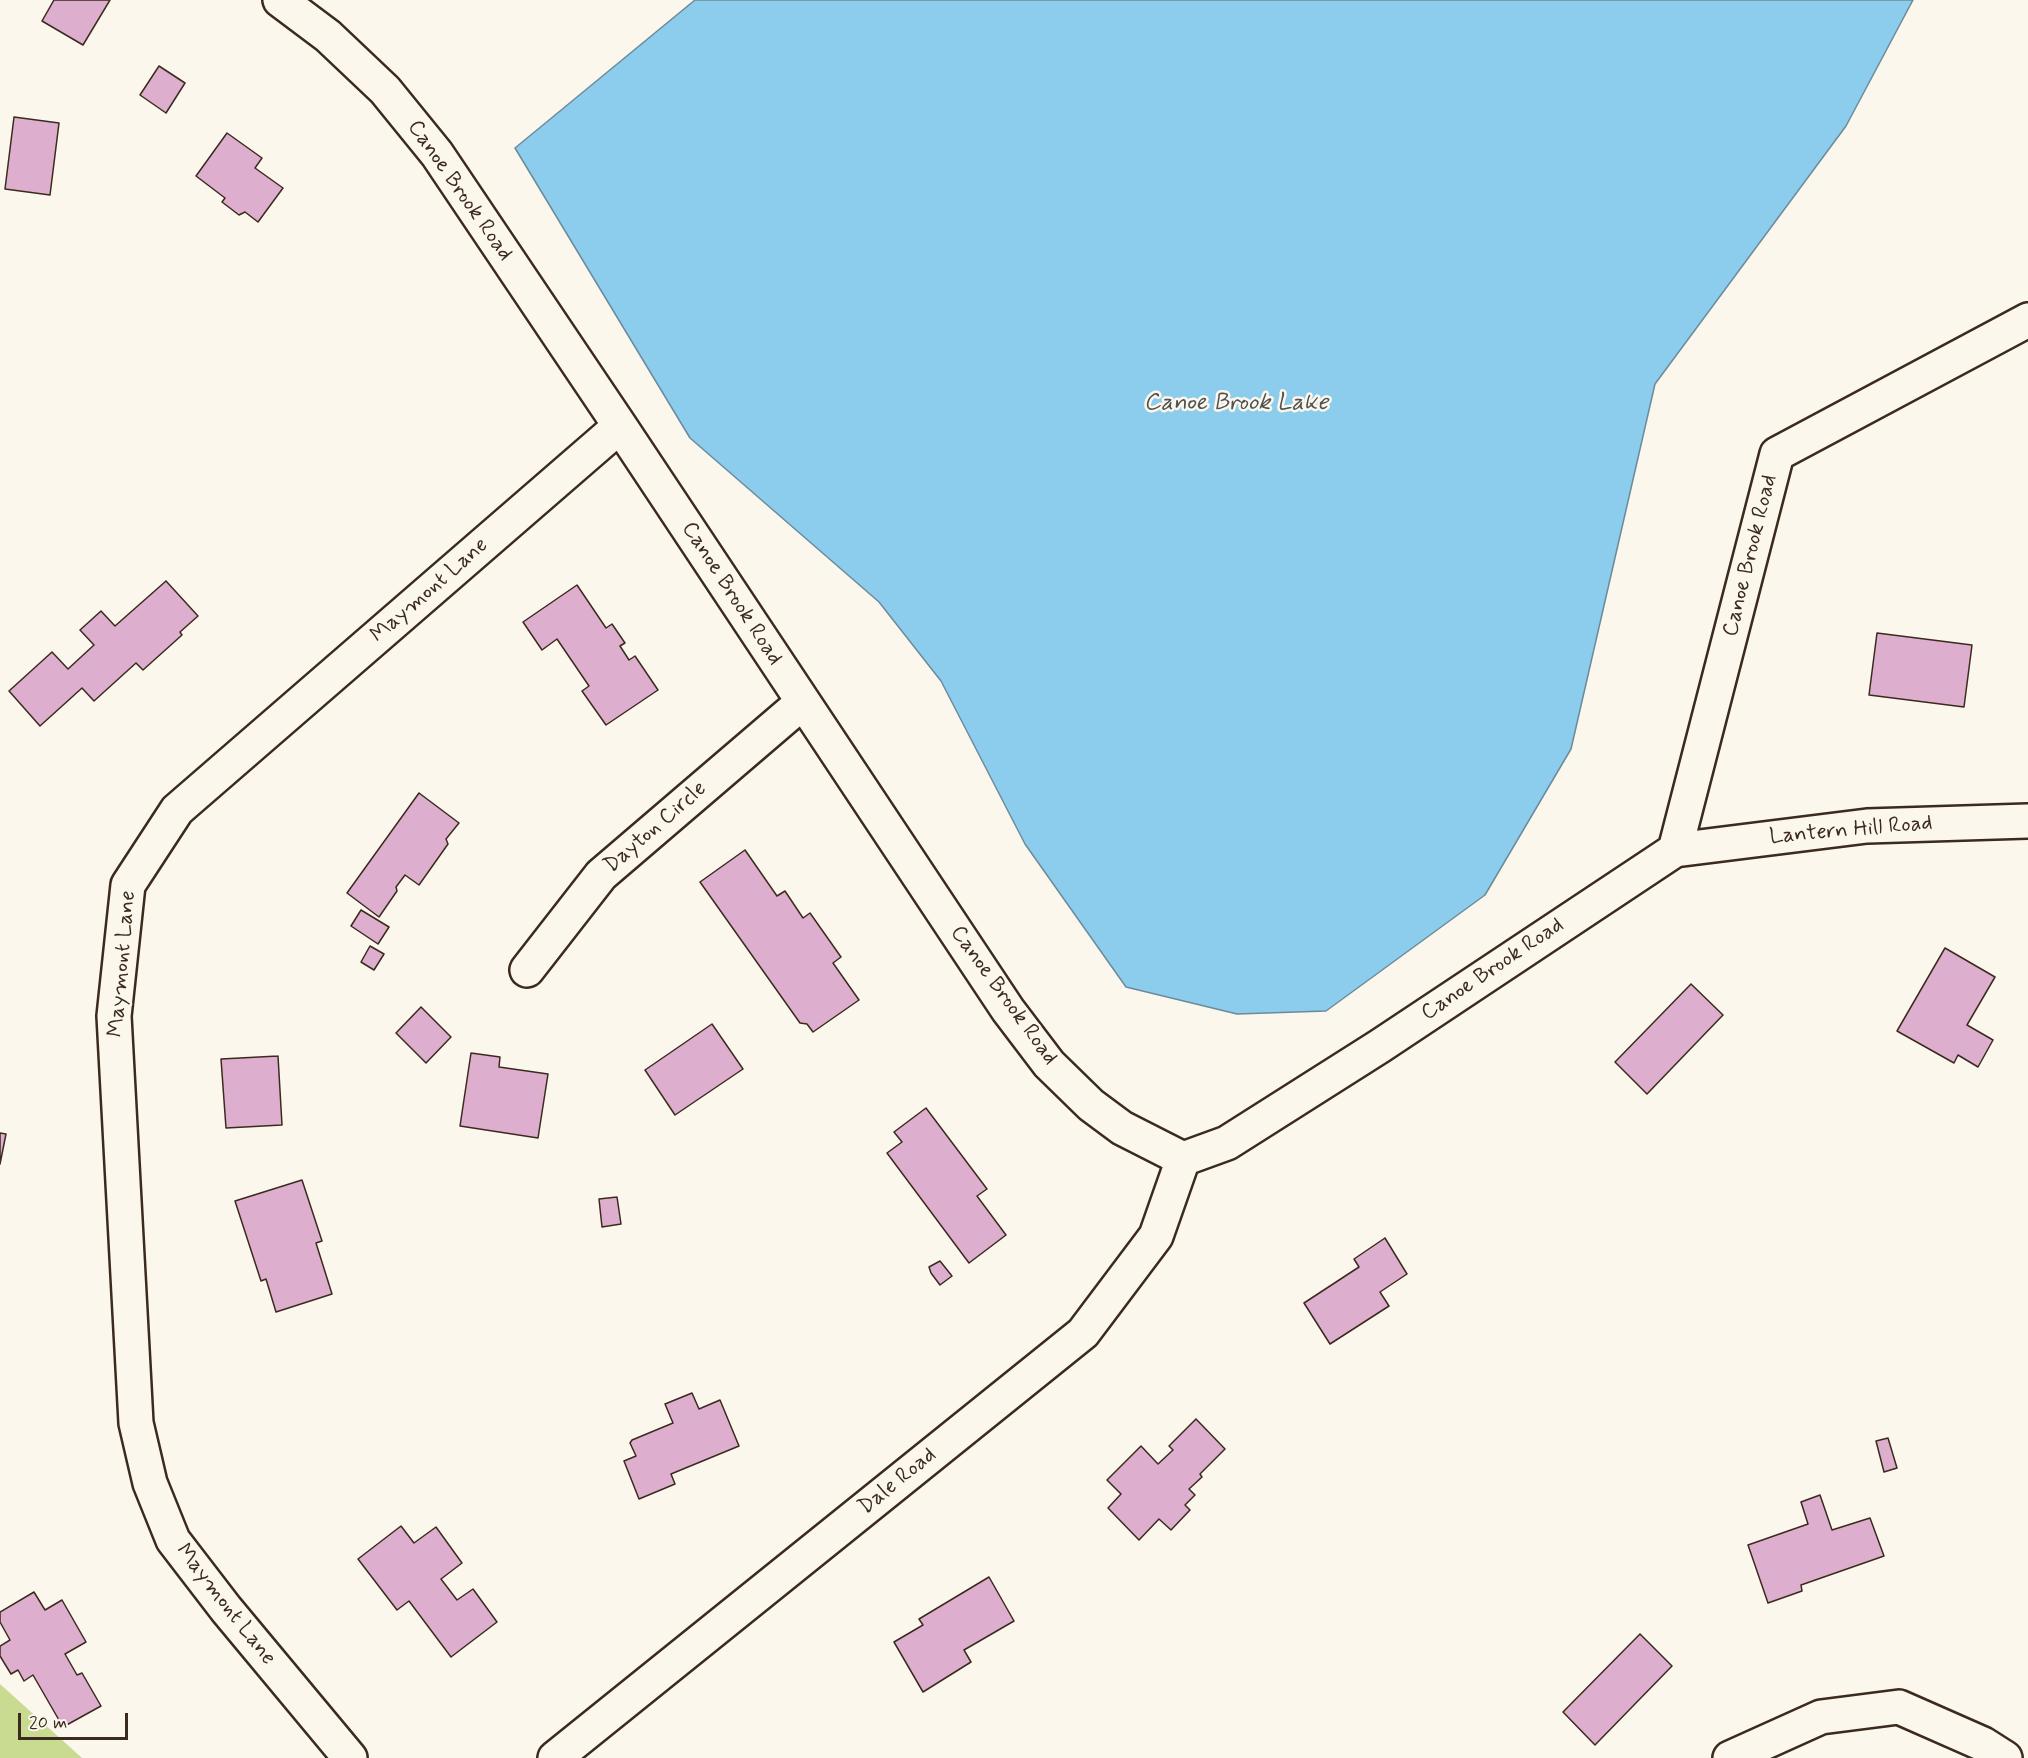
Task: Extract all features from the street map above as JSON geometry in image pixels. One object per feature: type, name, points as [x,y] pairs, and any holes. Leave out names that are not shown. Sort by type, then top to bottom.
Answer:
[{"type":"street","name":"Canoe Brook Road","points":[[280,0],[328,36],[385,90],[437,154],[1008,1010],[1049,1064],[1091,1105],[1122,1128],[1183,1159],[1227,1143],[1380,1046],[1675,850],[1777,454],[2028,320]]},
{"type":"street","name":"Maymont Lane","points":[[350,1758],[226,1609],[173,1540],[150,1483],[136,1423],[114,1016],[128,885],[177,810],[620,426]]},
{"type":"street","name":"Dayton Circle","points":[[527,970],[601,875],[803,702]]},
{"type":"street","name":"Lantern Hill Road","points":[[1675,850],[1867,826],[2028,821]]},
{"type":"street","name":"Dale Road","points":[[555,1758],[1083,1334],[1156,1236],[1183,1159]]},
{"type":"street","points":[[1730,1758],[1821,1717],[1899,1707],[1983,1744],[2005,1758]]},
{"type":"green space","points":[[0,1684],[82,1758],[0,1758]]},
{"type":"water","name":"Canoe Brook Lake","points":[[695,0],[1913,0],[1846,126],[1655,384],[1571,749],[1485,895],[1326,1011],[1237,1014],[1126,987],[1025,844],[941,681],[879,602],[690,438],[515,148]]},
{"type":"building","points":[[54,0],[110,0],[83,45],[42,21]]},
{"type":"building","points":[[159,66],[185,83],[166,113],[140,95]]},
{"type":"building","points":[[14,117],[59,123],[50,195],[5,189]]},
{"type":"building","points":[[227,133],[262,158],[255,168],[283,188],[258,222],[245,212],[239,215],[222,202],[225,198],[196,176]]},
{"type":"building","points":[[166,581],[198,616],[180,632],[182,635],[143,670],[136,663],[94,701],[82,688],[40,726],[9,691],[52,652],[68,669],[94,645],[80,630],[101,611],[115,626]]},
{"type":"building","points":[[577,585],[606,628],[612,624],[625,643],[620,646],[629,660],[635,656],[658,690],[606,725],[582,691],[589,686],[557,639],[542,650],[523,622]]},
{"type":"building","points":[[1877,633],[1972,645],[1964,707],[1869,695]]},
{"type":"building","points":[[419,793],[459,823],[446,839],[448,844],[419,885],[405,875],[379,917],[347,893]]},
{"type":"building","points":[[745,850],[777,896],[785,891],[803,918],[810,913],[841,957],[833,963],[859,1000],[813,1032],[807,1024],[800,1023],[700,882]]},
{"type":"building","points":[[361,910],[389,927],[378,944],[351,926]]},
{"type":"building","points":[[370,946],[384,954],[374,970],[361,962]]},
{"type":"building","points":[[1945,948],[1995,977],[1967,1025],[1993,1040],[1978,1067],[1958,1055],[1954,1063],[1897,1031]]},
{"type":"building","points":[[1691,984],[1723,1015],[1647,1094],[1615,1062]]},
{"type":"building","points":[[421,1007],[451,1037],[426,1063],[396,1033]]},
{"type":"building","points":[[712,1024],[743,1069],[675,1115],[645,1070]]},
{"type":"building","points":[[471,1053],[500,1057],[499,1067],[548,1074],[538,1138],[460,1126]]},
{"type":"building","points":[[278,1056],[282,1125],[226,1128],[221,1059]]},
{"type":"building","points":[[926,1108],[987,1189],[977,1196],[1006,1235],[969,1263],[887,1153],[902,1142],[894,1132]]},
{"type":"building","points":[[0,1133],[6,1134],[0,1164]]},
{"type":"building","points":[[302,1180],[322,1241],[316,1243],[332,1294],[276,1312],[266,1279],[261,1281],[235,1201]]},
{"type":"building","points":[[617,1197],[621,1224],[602,1227],[599,1199]]},
{"type":"building","points":[[1385,1238],[1407,1274],[1380,1292],[1389,1306],[1330,1344],[1304,1303],[1359,1267],[1354,1259]]},
{"type":"building","points":[[940,1261],[952,1276],[940,1285],[929,1267]]},
{"type":"building","points":[[692,1393],[699,1409],[720,1400],[739,1446],[671,1474],[675,1484],[639,1499],[624,1461],[636,1456],[630,1443],[632,1440],[673,1423],[665,1404]]},
{"type":"building","points":[[1196,1419],[1225,1449],[1200,1474],[1202,1477],[1189,1489],[1195,1495],[1185,1505],[1190,1510],[1171,1530],[1159,1519],[1139,1540],[1108,1508],[1121,1494],[1107,1480],[1141,1446],[1158,1464],[1173,1450],[1169,1446]]},
{"type":"building","points":[[1888,1438],[1897,1468],[1884,1472],[1876,1441]]},
{"type":"building","points":[[1820,1495],[1832,1530],[1870,1518],[1884,1556],[1801,1585],[1802,1591],[1768,1603],[1748,1545],[1808,1524],[1801,1502]]},
{"type":"building","points":[[401,1526],[414,1543],[436,1527],[462,1563],[441,1579],[457,1600],[473,1589],[497,1622],[451,1657],[409,1601],[397,1610],[358,1559]]},
{"type":"building","points":[[989,1577],[1014,1621],[964,1650],[971,1662],[923,1692],[894,1642],[923,1625],[919,1619]]},
{"type":"building","points":[[34,1592],[45,1610],[62,1600],[86,1642],[65,1654],[77,1675],[82,1673],[101,1706],[63,1727],[33,1675],[24,1681],[18,1670],[11,1674],[0,1656],[0,1646],[10,1640],[0,1622],[0,1612]]},
{"type":"building","points":[[1640,1634],[1672,1666],[1595,1745],[1563,1712]]}]
